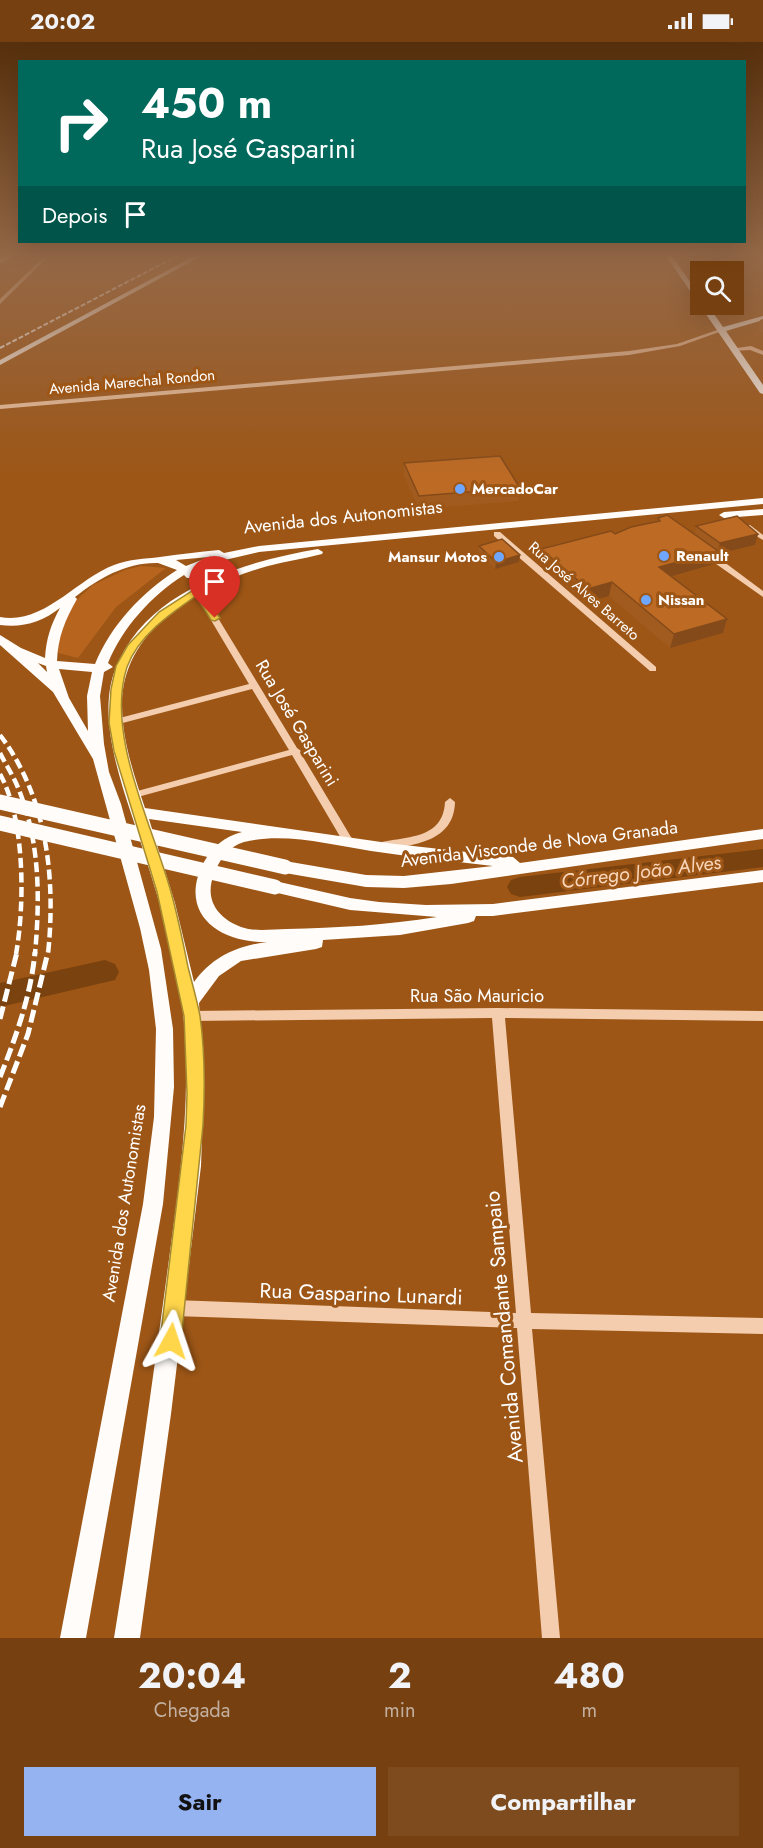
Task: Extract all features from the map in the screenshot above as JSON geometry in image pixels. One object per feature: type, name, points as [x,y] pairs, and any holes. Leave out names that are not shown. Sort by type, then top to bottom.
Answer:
[{"type":"main road","points":[[0,357],[56,327]]},
{"type":"main road","points":[[0,363],[66,327]]},
{"type":"main road","points":[[720,327],[763,391]]},
{"type":"main road","name":"Avenida Marechal Rondon","points":[[722,330],[731,327]]},
{"type":"main road","name":"Avenida dos Autonomistas","points":[[73,1638],[153,1204],[163,1138],[167,1061],[158,972],[113,800],[100,762],[93,690],[100,668],[122,628],[147,598],[186,570],[259,549],[763,501]]},
{"type":"main road","name":"Avenida dos Autonomistas","points":[[127,1638],[174,1308],[196,1094],[191,1009],[164,892],[123,762],[115,723],[117,689],[122,666],[147,630],[163,614],[199,589],[258,565],[303,554],[497,534],[763,512]]},
{"type":"main road","points":[[0,621],[14,623],[37,617],[78,589],[126,564],[259,549]]},
{"type":"main road","points":[[159,559],[186,570],[199,589]]},
{"type":"main road","points":[[78,589],[54,629],[50,648],[50,665],[58,689],[100,762]]},
{"type":"main road","points":[[0,639],[17,651],[58,689]]},
{"type":"main road","points":[[17,651],[50,665],[73,668],[122,666]]},
{"type":"main road","name":"Avenida Visconde de Nova Granada","points":[[0,802],[285,867],[366,881],[404,882],[451,878],[763,834]]},
{"type":"main road","points":[[137,803],[291,834],[537,866]]},
{"type":"main road","points":[[0,822],[274,887],[379,908],[426,911],[493,910],[763,876]]},
{"type":"main road","points":[[291,834],[246,837],[225,846],[218,853],[201,889],[203,904],[220,924],[245,934],[330,935],[444,922],[493,910]]},
{"type":"main road","points":[[191,1009],[214,970],[225,962],[266,949],[315,942],[330,935]]},
{"type":"street","name":"Avenida Marechal Rondon","points":[[0,407],[630,353],[678,345],[722,330]]},
{"type":"street","points":[[733,349],[751,348],[763,353]]},
{"type":"street","points":[[730,515],[763,538]]},
{"type":"street","name":"Rua José Alves Barreto","points":[[497,534],[653,669]]},
{"type":"street","points":[[699,547],[763,595]]},
{"type":"street","name":"Rua José Gasparini","points":[[199,589],[349,842]]},
{"type":"street","points":[[115,723],[255,685]]},
{"type":"street","points":[[137,803],[296,751]]},
{"type":"street","points":[[378,847],[410,842],[432,834],[443,827],[449,819],[450,802]]},
{"type":"street","name":"Rua São Mauricio","points":[[191,1009],[763,1016]]},
{"type":"street","name":"Avenida Comandante Sampaio","points":[[498,1013],[551,1638]]},
{"type":"street","name":"Rua Gasparino Lunardi","points":[[174,1308],[525,1321],[763,1326]]},
{"type":"shaded area","points":[[141,566],[166,568],[116,607],[78,658],[58,653],[56,645],[72,604],[93,585],[125,570]]},
{"type":"building","points":[[500,456],[520,488],[419,496],[404,463]]},
{"type":"building","points":[[667,515],[718,551],[659,567],[727,619],[674,634],[612,582],[588,589],[541,549],[611,531],[615,534],[631,527],[660,521],[658,518]]},
{"type":"building","points":[[737,516],[758,534],[720,543],[696,526]]},
{"type":"building","points":[[502,539],[520,555],[496,562],[479,546]]},
{"type":"waterway","name":"Córrego João Alves","points":[[520,887],[763,858]]},
{"type":"waterway","name":"Córrego João Alves","points":[[0,995],[105,972]]},
{"type":"railway","points":[[0,348],[40,327]]},
{"type":"railway","points":[[0,735],[16,759],[28,785],[45,839],[50,896],[48,954]]},
{"type":"railway","points":[[0,753],[19,790],[35,850],[38,891],[35,954]]},
{"type":"railway","points":[[0,774],[14,814],[21,862],[21,911],[16,954]]},
{"type":"railway","points":[[0,1019],[17,952]]},
{"type":"railway","points":[[0,1077],[22,1016],[35,952]]},
{"type":"railway","points":[[0,1107],[28,1034],[48,952]]},
{"type":"place","name":"MercadoCar","points":[[460,489]]},
{"type":"place","name":"Renault","points":[[664,556]]},
{"type":"place","name":"Mansur Motos","points":[[499,557]]},
{"type":"place","name":"Nissan","points":[[646,600]]},
{"type":"route","points":[[171,1341],[194,1125],[196,1094],[192,1016],[164,892],[120,751],[115,723],[117,689],[122,666],[134,645],[163,614],[198,590],[215,618]]}]
